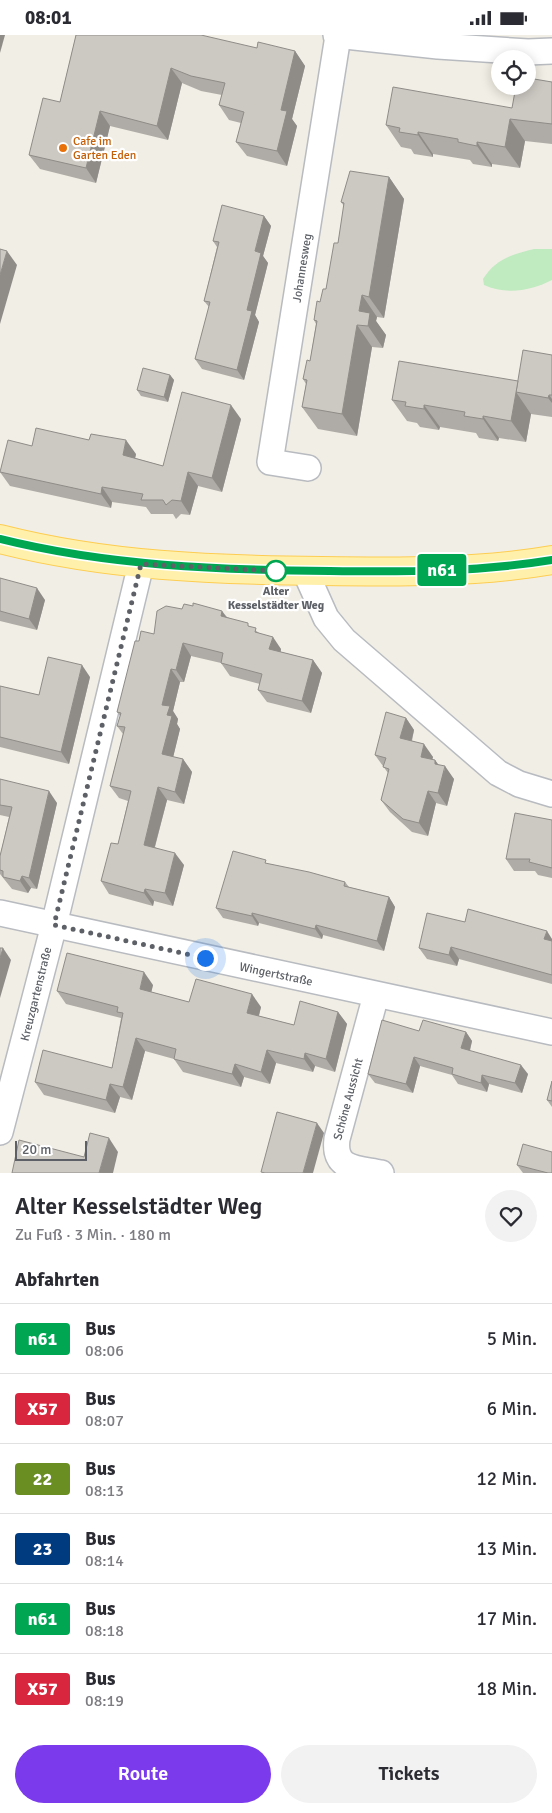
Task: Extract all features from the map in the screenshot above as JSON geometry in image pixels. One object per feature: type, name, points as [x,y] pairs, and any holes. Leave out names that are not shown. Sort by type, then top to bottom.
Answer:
[{"type":"main road","points":[[0,539],[76,554],[141,564],[305,571],[447,570],[552,560]]},
{"type":"street","points":[[337,35],[438,46],[528,52],[552,51]]},
{"type":"street","name":"Johannesweg","points":[[308,468],[270,462],[337,35]]},
{"type":"street","name":"Kreuzgartenstraße","points":[[0,1133],[54,925],[141,564]]},
{"type":"street","points":[[305,571],[326,618],[344,640],[498,773],[518,784],[552,794]]},
{"type":"street","name":"Wingertstraße","points":[[0,913],[552,1032]]},
{"type":"street","name":"Schöne Aussicht","points":[[376,995],[336,1139],[335,1151],[338,1159],[345,1165],[381,1173]]},
{"type":"green space","points":[[534,249],[552,249],[552,280],[536,287],[510,291],[484,285],[483,279],[499,262],[512,255]]},
{"type":"building","points":[[76,35],[201,35],[257,48],[258,42],[295,51],[281,110],[287,111],[277,151],[236,142],[244,112],[219,105],[225,83],[191,76],[171,68],[157,126],[100,111],[86,168],[29,155],[43,98],[60,102]]},
{"type":"building","points":[[536,79],[552,82],[552,124],[510,119],[505,147],[477,142],[477,146],[458,142],[458,139],[418,132],[418,135],[399,132],[400,128],[386,125],[393,87],[512,108],[514,95],[536,95]]},
{"type":"building","points":[[350,171],[389,177],[369,297],[362,295],[359,311],[370,313],[368,326],[357,325],[342,414],[302,407],[307,380],[303,379],[307,360],[310,361],[317,321],[314,320],[317,301],[320,302],[323,289],[326,289],[334,243],[338,243],[344,203],[341,202]]},
{"type":"building","points":[[222,205],[264,216],[255,251],[261,253],[247,310],[252,311],[237,370],[195,359],[210,302],[204,301],[219,242],[213,241]]},
{"type":"building","points":[[0,249],[7,251],[0,275]]},
{"type":"building","points":[[523,350],[552,355],[552,395],[549,395],[548,398],[516,392]]},
{"type":"building","points":[[399,361],[518,381],[511,421],[483,416],[483,419],[464,416],[465,412],[424,405],[424,409],[405,406],[406,402],[392,400]]},
{"type":"building","points":[[143,368],[170,375],[164,397],[137,390]]},
{"type":"building","points":[[182,392],[231,405],[212,478],[188,472],[181,501],[172,500],[166,505],[163,500],[141,500],[143,494],[102,487],[101,494],[0,472],[8,440],[32,446],[36,428],[89,440],[91,434],[126,440],[123,455],[163,466]]},
{"type":"building","points":[[0,578],[37,588],[29,619],[0,611]]},
{"type":"building","points":[[193,603],[222,611],[221,616],[248,623],[248,626],[256,628],[255,632],[273,637],[269,649],[313,660],[302,701],[258,690],[262,674],[221,663],[223,653],[183,643],[176,670],[171,669],[162,705],[170,706],[167,715],[172,716],[162,754],[183,759],[175,792],[158,787],[144,845],[175,853],[165,893],[145,889],[144,893],[101,881],[111,843],[118,844],[131,791],[110,786],[125,727],[117,726],[121,713],[117,712],[135,641],[139,641],[141,631],[154,634],[157,611],[166,606],[182,609],[184,604],[193,606]]},
{"type":"building","points":[[48,657],[82,665],[61,752],[0,737],[0,686],[39,695]]},
{"type":"building","points":[[386,712],[406,718],[400,738],[424,744],[421,757],[435,760],[435,764],[445,766],[438,793],[428,791],[419,823],[403,819],[381,800],[389,769],[383,767],[386,758],[375,755]]},
{"type":"building","points":[[0,779],[49,791],[29,878],[22,876],[20,881],[3,877],[3,871],[0,870],[0,856],[12,807],[0,805]]},
{"type":"building","points":[[515,813],[552,820],[552,868],[529,862],[530,859],[506,859]]},
{"type":"building","points":[[233,851],[266,860],[265,863],[309,872],[345,882],[344,886],[389,897],[377,941],[316,925],[315,929],[252,913],[252,916],[216,908]]},
{"type":"building","points":[[468,909],[547,931],[544,939],[552,941],[552,975],[451,947],[449,955],[419,948],[427,913],[465,922]]},
{"type":"building","points":[[67,953],[144,972],[140,989],[189,1002],[196,979],[252,994],[247,1013],[294,1025],[300,1001],[338,1012],[326,1059],[305,1053],[304,1059],[267,1050],[261,1072],[235,1064],[232,1074],[174,1059],[176,1049],[136,1038],[123,1087],[110,1084],[106,1100],[35,1082],[43,1050],[112,1068],[123,1013],[117,1012],[118,1007],[57,991]]},
{"type":"building","points":[[382,1020],[419,1031],[423,1020],[466,1032],[461,1048],[521,1065],[515,1083],[482,1075],[481,1083],[452,1074],[453,1068],[414,1057],[406,1084],[368,1074]]},
{"type":"building","points":[[552,1081],[552,1101],[547,1100]]},
{"type":"building","points":[[277,1112],[317,1123],[303,1173],[261,1172]]},
{"type":"building","points":[[90,1133],[109,1138],[99,1173],[12,1173],[19,1140],[84,1157]]},
{"type":"building","points":[[523,1144],[552,1152],[552,1173],[517,1165]]},
{"type":"bus line","name":"n61","points":[[0,539],[76,554],[141,564],[245,570],[373,572],[447,570],[552,560]]},
{"type":"place","name":"Cafe im Garten Eden","points":[[63,148]]},
{"type":"place","name":"Alter Kesselstädter Weg","points":[[276,571]]},
{"type":"route","points":[[205,958],[54,925],[141,564],[276,571]]}]
